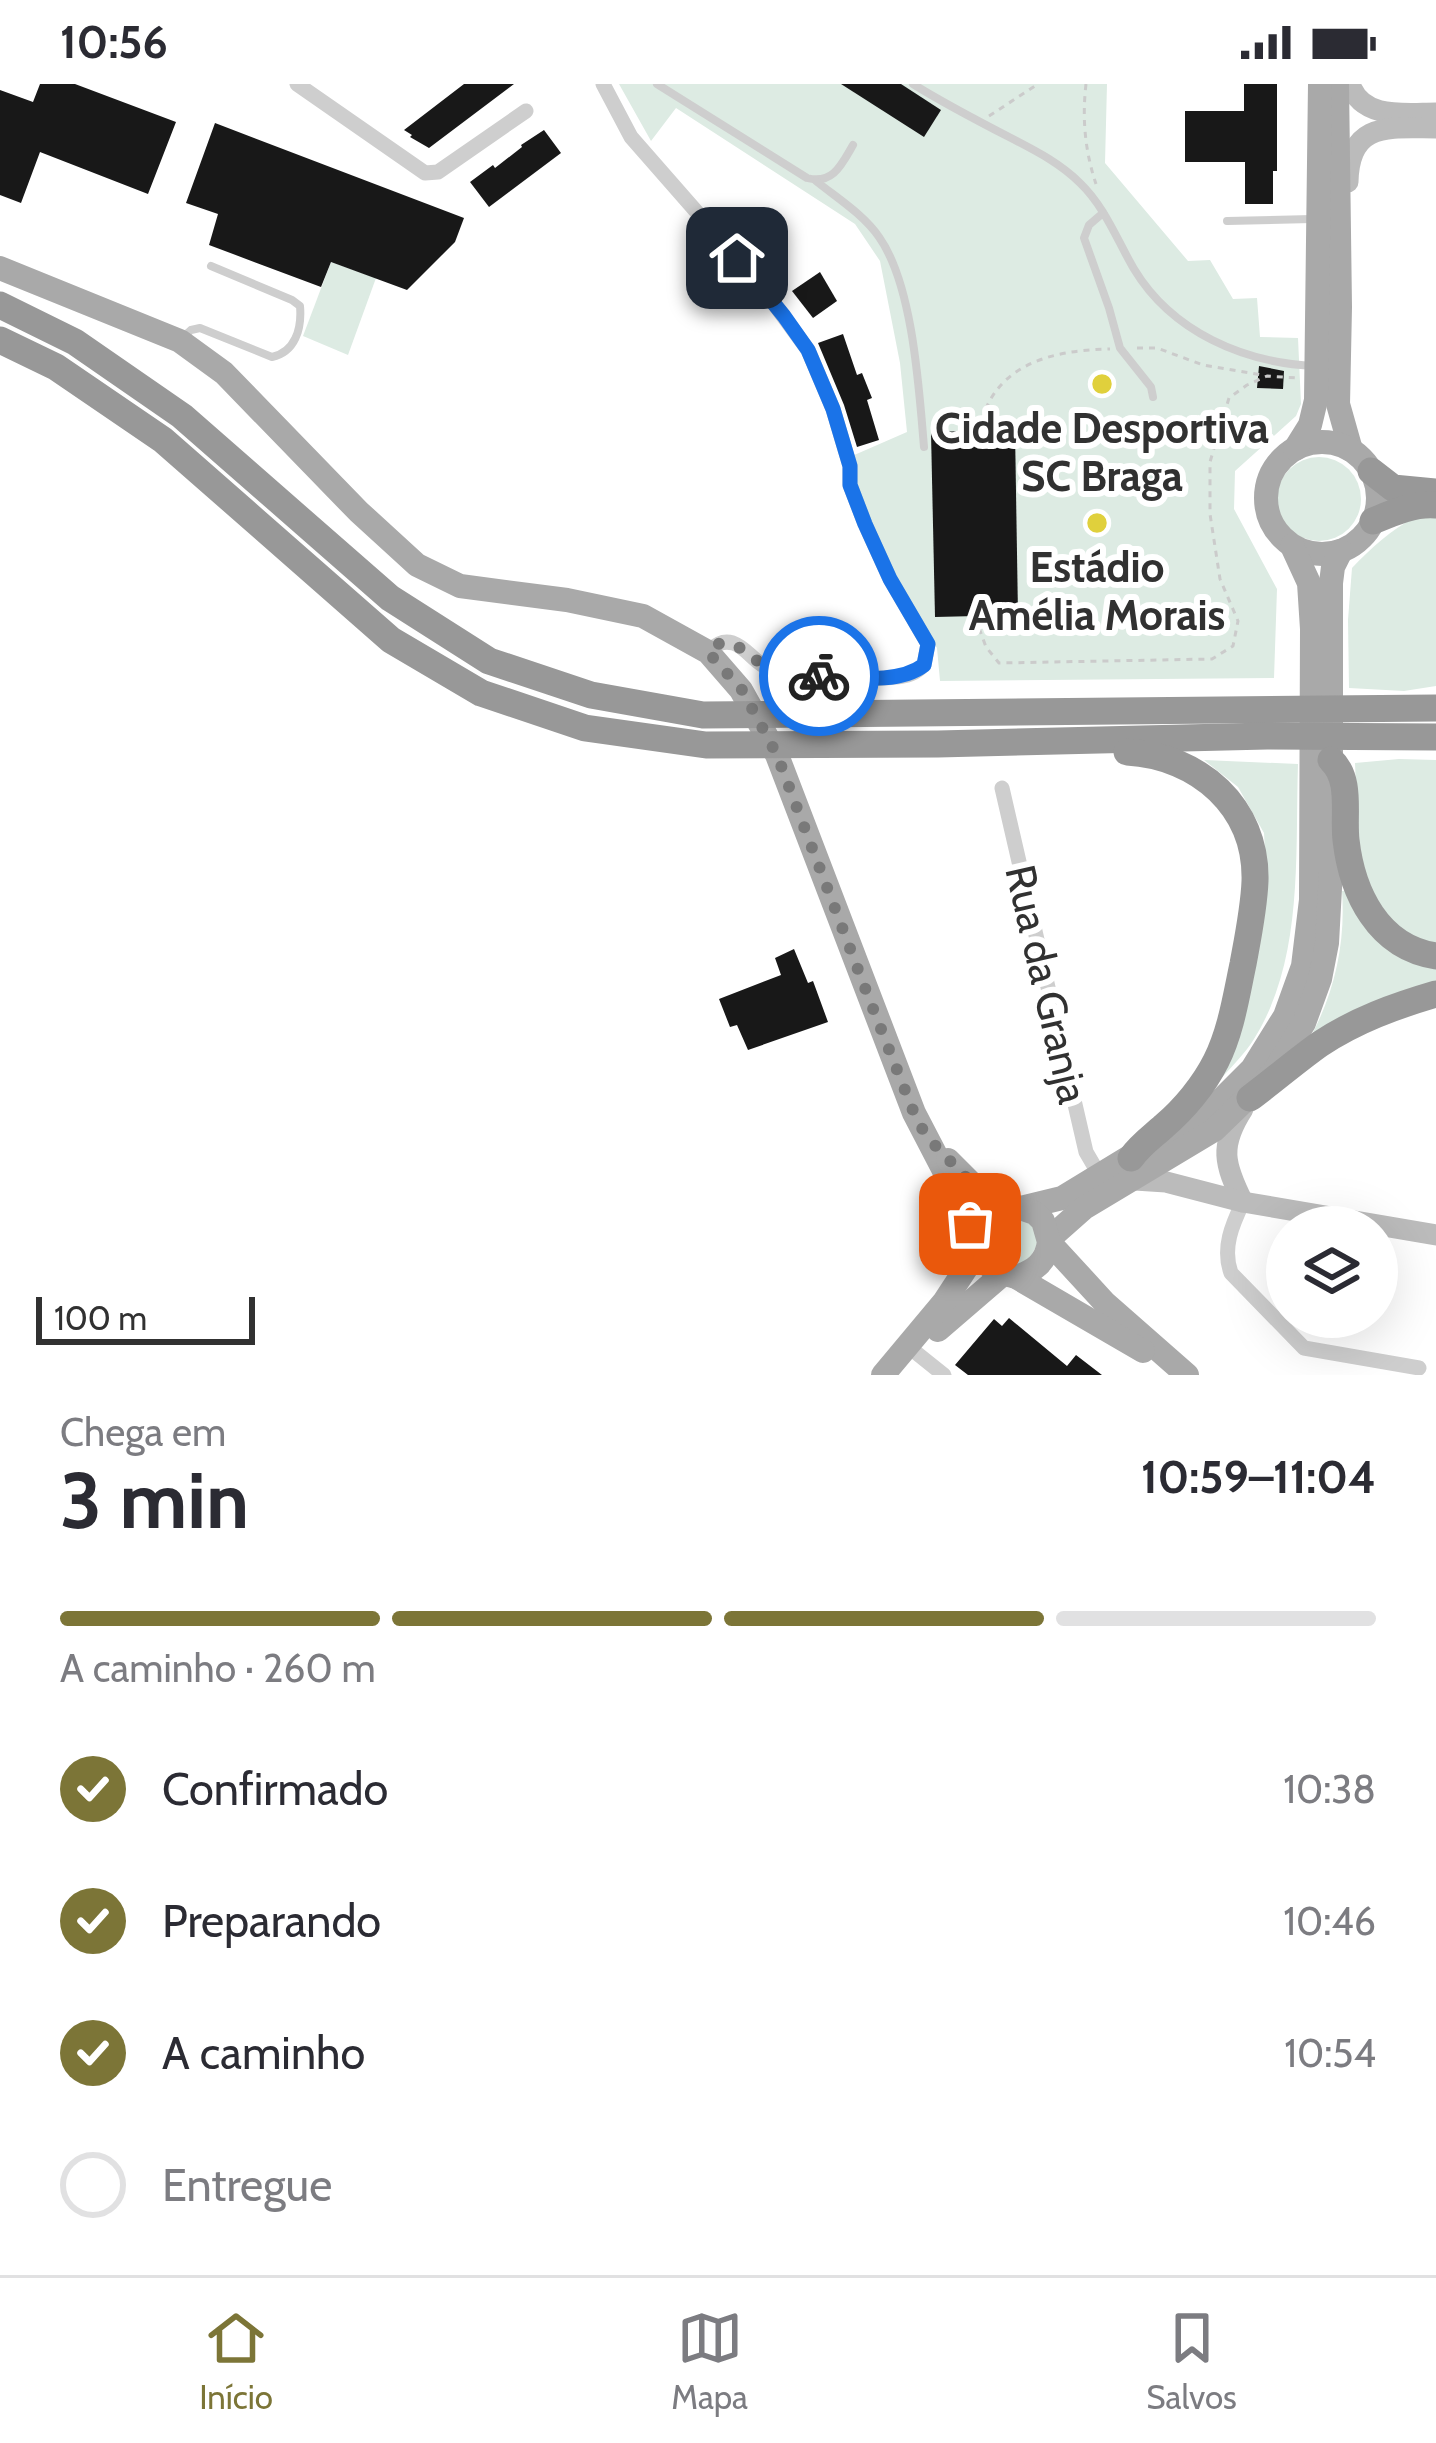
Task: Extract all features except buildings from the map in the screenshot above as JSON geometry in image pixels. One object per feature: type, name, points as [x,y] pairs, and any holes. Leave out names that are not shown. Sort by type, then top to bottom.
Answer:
[{"type":"highway","points":[[0,305],[75,342],[182,416],[390,598],[489,662],[591,695],[703,716],[1384,723],[1436,737]]},
{"type":"highway","points":[[0,340],[56,368],[163,440],[391,640],[481,693],[585,728],[706,746],[938,744],[1266,723]]},
{"type":"highway","points":[[1361,461],[1393,488],[1436,492]]},
{"type":"highway","points":[[1373,521],[1396,511],[1436,505]]},
{"type":"highway","points":[[1384,723],[1402,702],[1436,695]]},
{"type":"highway","points":[[1384,723],[1436,708]]},
{"type":"highway","points":[[1384,723],[1393,744],[1436,750]]},
{"type":"highway","points":[[938,744],[964,751],[1145,753],[1194,768],[1222,792],[1239,816],[1251,844],[1255,880],[1232,1020],[1215,1064],[1186,1104],[1140,1145],[1133,1169]]},
{"type":"highway","points":[[1331,760],[1344,781],[1346,842],[1355,884],[1370,916],[1394,940],[1436,956]]},
{"type":"highway","points":[[1250,1098],[1318,1045],[1357,1022],[1436,994]]},
{"type":"main road","points":[[1049,1241],[1218,1103],[1252,1069],[1285,1016],[1303,966],[1311,900],[1310,583],[1292,546],[1274,528],[1265,503],[1269,477],[1310,424],[1316,400],[1312,372],[1321,84]]},
{"type":"main road","points":[[1292,546],[1316,554],[1341,551],[1357,542],[1373,521],[1378,491],[1338,404],[1337,84]]},
{"type":"main road","points":[[0,268],[180,340],[224,373],[417,565],[460,586],[643,616],[708,652],[742,690],[777,755],[914,1113],[988,1264],[1185,1375]]},
{"type":"main road","points":[[1295,448],[1319,442],[1341,445],[1361,461]]},
{"type":"main road","points":[[885,1375],[944,1302],[980,1244],[992,1214],[1062,1198],[1100,1176],[1133,1169],[1214,1130],[1273,1073],[1304,1023],[1327,943],[1331,583],[1341,551]]},
{"type":"main road","points":[[885,1375],[1010,1275],[1037,1268],[1048,1252],[1043,1221],[980,1192],[926,1136]]},
{"type":"main road","points":[[1049,1241],[1105,1303],[1185,1375]]},
{"type":"street","points":[[297,84],[425,173],[439,172],[526,112]]},
{"type":"street","points":[[603,84],[631,137],[758,282],[808,350],[833,409],[850,466],[850,485],[865,524],[928,644],[924,665],[912,674],[893,677],[796,675],[764,666],[737,644],[727,642],[708,652]]},
{"type":"street","points":[[1350,84],[1356,98],[1387,113],[1436,113]]},
{"type":"street","points":[[1340,307],[1348,288],[1348,161],[1356,146],[1376,131],[1436,128]]},
{"type":"street","name":"Rua da Granja","points":[[1002,788],[1086,1152],[1100,1176]]},
{"type":"street","points":[[1244,1202],[1231,1177],[1225,1150],[1229,1130],[1250,1098]]},
{"type":"street","points":[[1133,1169],[1244,1202],[1436,1234]]},
{"type":"street","points":[[1244,1202],[1232,1226],[1225,1258],[1231,1273],[1304,1348],[1419,1368]]},
{"type":"street","points":[[914,1351],[944,1375]]},
{"type":"lane","points":[[657,84],[799,175],[816,181],[880,238],[896,270],[917,365],[924,447]]},
{"type":"lane","points":[[914,84],[1050,158],[1083,185],[1156,299],[1186,325],[1219,344],[1312,372]]},
{"type":"lane","points":[[816,181],[835,174],[853,145]]},
{"type":"lane","points":[[1227,221],[1317,220],[1338,196]]},
{"type":"lane","points":[[1103,213],[1089,225],[1084,238],[1120,348],[1151,387],[1153,397]]},
{"type":"lane","points":[[1317,220],[1327,229],[1332,244],[1333,291],[1340,307]]},
{"type":"lane","points":[[180,340],[200,328],[272,357],[292,348],[300,307],[211,266]]},
{"type":"path","points":[[979,122],[1038,84]]},
{"type":"path","points":[[1086,84],[1087,157],[1112,225]]},
{"type":"path","points":[[979,432],[989,400],[1008,378],[1038,357],[1157,348],[1203,365],[1267,376],[1312,372]]},
{"type":"path","points":[[975,617],[986,647],[999,663],[1212,659],[1233,646],[1238,621],[1220,579],[1210,514],[1210,461],[1229,398],[1267,376]]},
{"type":"shaded area","name":"Cidade Desportiva SC Braga","points":[[619,84],[1107,84],[1105,163],[1188,261],[1210,260],[1233,299],[1257,298],[1260,337],[1298,338],[1301,404],[1296,416],[1235,471],[1234,509],[1277,589],[1274,678],[940,681],[937,648],[903,595],[854,485],[852,456],[907,432],[900,363],[880,261],[855,224],[676,108],[651,141]]},
{"type":"shaded area","points":[[331,262],[376,278],[348,355],[303,336]]},
{"type":"shaded area","points":[[1319,457],[1349,469],[1361,499],[1349,529],[1319,541],[1289,529],[1277,499],[1289,469]]},
{"type":"shaded area","points":[[1414,518],[1436,518],[1436,686],[1404,691],[1349,688],[1352,568]]},
{"type":"shaded area","points":[[1204,760],[1298,764],[1294,906],[1282,975],[1254,1039],[1217,1083],[1267,888],[1264,833],[1238,787]]},
{"type":"shaded area","points":[[1436,760],[1436,948],[1406,934],[1385,915],[1373,897],[1360,854],[1355,763]]},
{"type":"shaded area","points":[[1349,890],[1436,968],[1436,989],[1305,1047],[1336,972],[1342,891]]},
{"type":"shaded area","points":[[1025,1216],[1039,1236],[1027,1260],[1015,1265],[991,1254],[988,1229],[993,1222]]},
{"type":"way so far","points":[[819,676],[764,666],[737,644],[716,644],[708,652],[742,690],[777,755],[926,1136],[980,1192],[1012,1206],[992,1214],[980,1240],[970,1224]]},
{"type":"place","name":"Cidade Desportiva SC Braga","points":[[1102,384]]},
{"type":"place","name":"Estádio Amélia Morais","points":[[1097,523]]},
{"type":"route","points":[[737,258],[808,350],[833,409],[850,466],[850,485],[865,524],[928,644],[924,665],[912,674],[819,676]]}]
